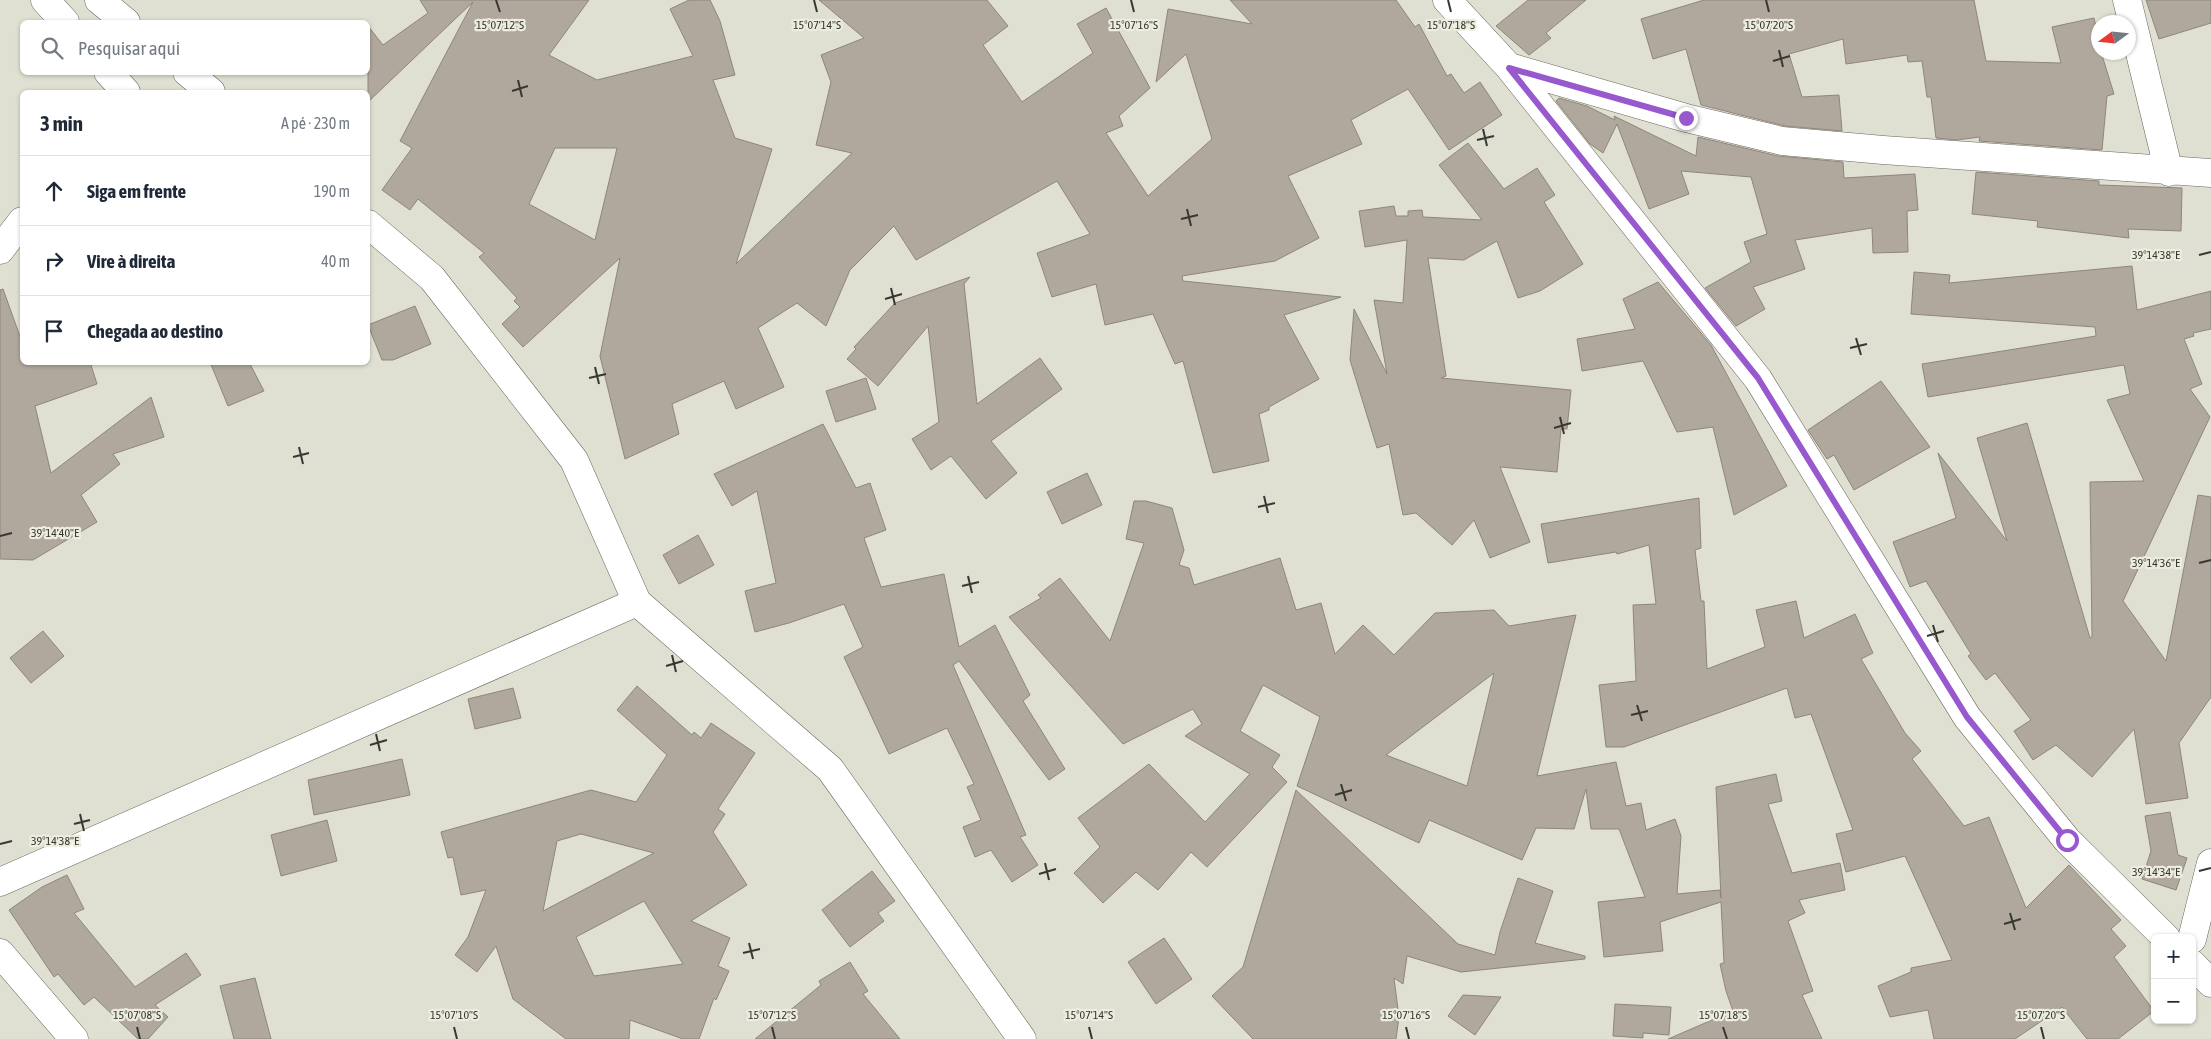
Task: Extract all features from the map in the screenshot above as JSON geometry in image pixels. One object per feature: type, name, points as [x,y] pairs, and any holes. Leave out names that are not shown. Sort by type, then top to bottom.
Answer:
[{"type":"street","points":[[45,0],[62,20]]},
{"type":"street","points":[[99,0],[124,20]]},
{"type":"street","points":[[1447,0],[1509,68],[1758,378],[1967,717],[2067,840],[2162,934]]},
{"type":"street","points":[[2127,0],[2169,172]]},
{"type":"street","points":[[1509,68],[1686,118],[1782,140],[2169,172],[2211,173]]},
{"type":"street","points":[[111,75],[124,90]]},
{"type":"street","points":[[190,75],[208,90]]},
{"type":"street","points":[[0,250],[20,224]]},
{"type":"street","points":[[370,226],[432,278],[574,460],[637,602],[830,769],[1022,1039]]},
{"type":"street","points":[[0,882],[637,602]]},
{"type":"street","points":[[2193,934],[2211,863]]},
{"type":"street","points":[[0,953],[74,1039]]},
{"type":"street","points":[[2196,968],[2211,983]]},
{"type":"building","points":[[420,0],[589,0],[549,55],[597,80],[693,56],[670,9],[689,0],[710,0],[720,21],[735,75],[713,80],[735,138],[772,149],[736,264],[852,153],[816,145],[831,82],[821,55],[864,38],[819,0],[987,0],[1008,26],[983,45],[1022,102],[1093,53],[1077,24],[1106,8],[1150,88],[1119,116],[1123,126],[1106,133],[1148,196],[1212,139],[1186,54],[1156,82],[1168,9],[1252,24],[1230,0],[1396,0],[1415,27],[1419,24],[1447,76],[1451,74],[1464,93],[1480,82],[1502,115],[1449,150],[1408,89],[1351,120],[1362,144],[1288,176],[1319,238],[1275,261],[1182,276],[1183,281],[1341,297],[1284,315],[1319,379],[1269,407],[1269,410],[1259,414],[1269,461],[1213,473],[1183,361],[1175,364],[1153,314],[1105,325],[1096,284],[1052,297],[1037,253],[1090,234],[1057,181],[916,260],[894,226],[850,270],[826,326],[797,303],[758,328],[784,387],[736,409],[724,381],[672,404],[679,434],[625,459],[600,356],[620,258],[523,347],[502,324],[520,307],[514,301],[517,298],[479,257],[484,253],[418,199],[410,210],[382,190],[412,148],[400,141],[473,2],[370,100],[368,75],[370,75],[370,29],[383,45],[428,13]],"holes":[[[555,148],[617,148],[595,240],[529,204]]]},
{"type":"building","points":[[1528,0],[1586,0],[1546,33],[1551,38],[1529,55],[1496,26]]},
{"type":"building","points":[[1704,0],[1974,0],[1986,61],[2061,63],[2052,27],[2091,19],[2091,60],[2103,60],[2114,94],[2107,96],[2102,150],[1979,141],[1980,137],[1957,140],[1936,138],[1931,97],[1927,97],[1922,61],[1908,62],[1907,55],[1846,64],[1843,39],[1789,54],[1802,97],[1839,95],[1842,131],[1785,126],[1701,105],[1686,49],[1653,59],[1641,19]]},
{"type":"building","points":[[2146,0],[2211,0],[2211,23],[2159,39]]},
{"type":"building","points":[[1559,98],[1587,106],[1615,120],[1614,116],[1696,156],[1698,137],[1778,156],[1843,162],[1844,178],[1915,174],[1918,210],[1907,211],[1908,252],[1873,253],[1872,228],[1795,240],[1805,269],[1753,287],[1765,309],[1736,326],[1705,288],[1751,262],[1744,242],[1767,234],[1751,177],[1681,171],[1689,194],[1649,209],[1617,124],[1603,153],[1590,144],[1556,101]]},
{"type":"building","points":[[1468,143],[1504,189],[1537,168],[1555,195],[1544,202],[1583,264],[1540,291],[1518,298],[1497,241],[1464,260],[1428,258],[1446,376],[1441,378],[1571,390],[1567,429],[1561,429],[1557,472],[1500,467],[1530,542],[1490,558],[1474,520],[1452,545],[1416,513],[1403,515],[1389,444],[1377,448],[1350,360],[1354,309],[1387,374],[1374,300],[1403,303],[1407,240],[1365,247],[1359,211],[1394,206],[1396,216],[1408,216],[1408,211],[1422,210],[1423,217],[1482,220],[1439,165]]},
{"type":"building","points":[[1976,172],[2099,181],[2099,185],[2182,188],[2181,231],[2128,229],[2129,238],[2037,227],[2038,221],[1972,214]]},
{"type":"building","points":[[2132,266],[2137,310],[2211,291],[2211,329],[2193,333],[2194,336],[2184,339],[2202,384],[2190,389],[2210,417],[2123,601],[2166,661],[2198,495],[2211,497],[2211,697],[2179,743],[2188,798],[2146,804],[2134,729],[2092,777],[2056,745],[2033,760],[2014,731],[2031,720],[1995,673],[1986,680],[1968,656],[1971,654],[1926,581],[1910,587],[1893,542],[1956,518],[1938,453],[2007,541],[1977,438],[2027,423],[2090,638],[2092,637],[2090,482],[2144,481],[2107,400],[2130,394],[2124,365],[1928,397],[1922,364],[2096,336],[2095,327],[1911,314],[1914,272],[1950,275],[1949,283]]},
{"type":"building","points":[[970,277],[964,284],[977,404],[1040,358],[1062,389],[991,441],[1017,473],[986,499],[951,456],[931,470],[912,439],[939,422],[928,326],[878,386],[847,359],[856,349],[854,347],[895,303]]},
{"type":"building","points":[[1658,282],[1711,345],[1787,486],[1734,515],[1713,427],[1677,432],[1643,361],[1582,371],[1577,339],[1635,329],[1623,299]]},
{"type":"building","points":[[3,289],[20,336],[20,365],[91,365],[97,384],[35,406],[51,473],[151,397],[164,437],[113,454],[120,464],[81,495],[97,522],[33,560],[0,559],[0,290]]},
{"type":"building","points":[[415,306],[431,344],[393,360],[382,360],[370,330],[370,324]]},
{"type":"building","points":[[211,365],[251,365],[264,391],[228,406]]},
{"type":"building","points":[[866,378],[876,409],[836,422],[826,391]]},
{"type":"building","points":[[1881,381],[1930,447],[1854,490],[1834,455],[1827,459],[1808,430]]},
{"type":"building","points":[[823,424],[856,488],[870,483],[886,530],[864,538],[881,587],[944,574],[959,647],[995,625],[1030,695],[1023,701],[1065,769],[1049,780],[959,661],[953,665],[1026,835],[1020,837],[1038,865],[1012,882],[991,850],[975,857],[963,827],[981,820],[967,787],[974,784],[947,728],[889,754],[844,657],[863,647],[844,604],[789,623],[755,632],[745,591],[776,583],[757,491],[732,506],[714,474]]},
{"type":"building","points":[[1087,473],[1102,505],[1062,524],[1047,492]]},
{"type":"building","points":[[1699,498],[1701,548],[1695,550],[1701,601],[1704,601],[1707,669],[1765,647],[1756,610],[1796,601],[1804,638],[1855,614],[1873,653],[1861,659],[1905,733],[1921,751],[1912,759],[1964,826],[1989,817],[2026,908],[2069,865],[2121,920],[2111,929],[2126,946],[2114,957],[2151,1007],[2151,1013],[2118,1039],[2087,1039],[2062,1007],[2015,1039],[1934,1039],[1928,1010],[1890,1017],[1878,986],[1911,972],[1911,968],[1952,960],[1905,856],[1846,872],[1836,834],[1853,830],[1811,714],[1795,718],[1787,688],[1624,747],[1606,747],[1599,685],[1636,681],[1633,605],[1656,604],[1649,545],[1617,554],[1616,552],[1548,563],[1541,524]]},
{"type":"building","points":[[1134,501],[1146,501],[1172,508],[1184,550],[1179,565],[1189,568],[1194,585],[1280,558],[1296,610],[1321,603],[1335,654],[1363,625],[1394,655],[1435,613],[1494,610],[1509,626],[1576,615],[1537,776],[1616,762],[1626,806],[1641,803],[1646,830],[1675,819],[1681,836],[1677,894],[1720,890],[1721,898],[1716,787],[1776,774],[1782,801],[1768,804],[1792,873],[1840,863],[1845,890],[1799,900],[1805,913],[1788,921],[1813,991],[1802,995],[1822,1039],[1668,1039],[1733,1011],[1720,964],[1724,963],[1721,902],[1660,922],[1663,951],[1604,957],[1598,902],[1645,897],[1619,829],[1591,829],[1586,789],[1574,829],[1536,828],[1522,860],[1429,820],[1419,843],[1297,786],[1320,717],[1263,685],[1240,731],[1280,755],[1272,767],[1287,782],[1207,867],[1191,852],[1158,890],[1136,872],[1103,903],[1074,873],[1100,847],[1078,818],[1149,764],[1205,822],[1250,774],[1185,736],[1202,724],[1193,709],[1123,744],[1009,617],[1041,598],[1038,595],[1060,578],[1110,641],[1144,543],[1126,539]],"holes":[[[1494,673],[1467,786],[1386,755]]]},
{"type":"building","points":[[698,535],[714,565],[679,584],[663,555]]},
{"type":"building","points":[[43,631],[64,656],[31,683],[10,658]]},
{"type":"building","points":[[637,686],[692,735],[694,732],[701,738],[711,723],[755,753],[718,809],[725,814],[713,832],[747,885],[691,921],[730,938],[718,966],[729,971],[716,1000],[714,998],[699,1039],[683,1039],[630,1020],[629,1039],[566,1039],[513,999],[496,946],[477,972],[455,955],[468,937],[486,890],[461,895],[453,857],[448,858],[441,832],[591,790],[636,802],[667,755],[617,710]],"holes":[[[581,834],[654,853],[543,911],[557,841]],[[644,901],[683,964],[594,976],[576,937]]]},
{"type":"building","points":[[513,688],[521,718],[475,729],[468,699]]},
{"type":"building","points":[[402,759],[410,795],[314,815],[308,780]]},
{"type":"building","points":[[1296,790],[1458,944],[1495,955],[1500,932],[1518,878],[1553,891],[1535,943],[1585,956],[1585,959],[1461,972],[1407,956],[1403,984],[1394,978],[1399,1017],[1396,1039],[1253,1039],[1212,996],[1243,967]]},
{"type":"building","points":[[2170,812],[2178,855],[2187,858],[2176,890],[2142,879],[2151,851],[2145,816]]},
{"type":"building","points":[[327,820],[337,861],[281,876],[271,835]]},
{"type":"building","points":[[872,871],[895,901],[878,913],[884,921],[850,947],[822,910]]},
{"type":"building","points":[[67,875],[84,909],[74,913],[135,987],[186,953],[201,975],[155,1005],[168,1017],[148,1039],[138,1039],[94,997],[84,1005],[58,974],[54,977],[9,910],[42,887]]},
{"type":"building","points":[[1164,938],[1192,979],[1156,1004],[1128,962]]},
{"type":"building","points":[[850,962],[868,991],[863,994],[900,1039],[755,1039],[821,985],[819,981]]},
{"type":"building","points":[[255,978],[271,1039],[234,1039],[220,986]]},
{"type":"building","points":[[1463,995],[1501,997],[1475,1035],[1448,1016]]},
{"type":"building","points":[[1615,1004],[1671,1007],[1669,1035],[1643,1033],[1643,1038],[1613,1036]]},
{"type":"route","points":[[1686,118],[1509,68],[1641,236],[1758,378],[1967,717],[2067,840]]}]
